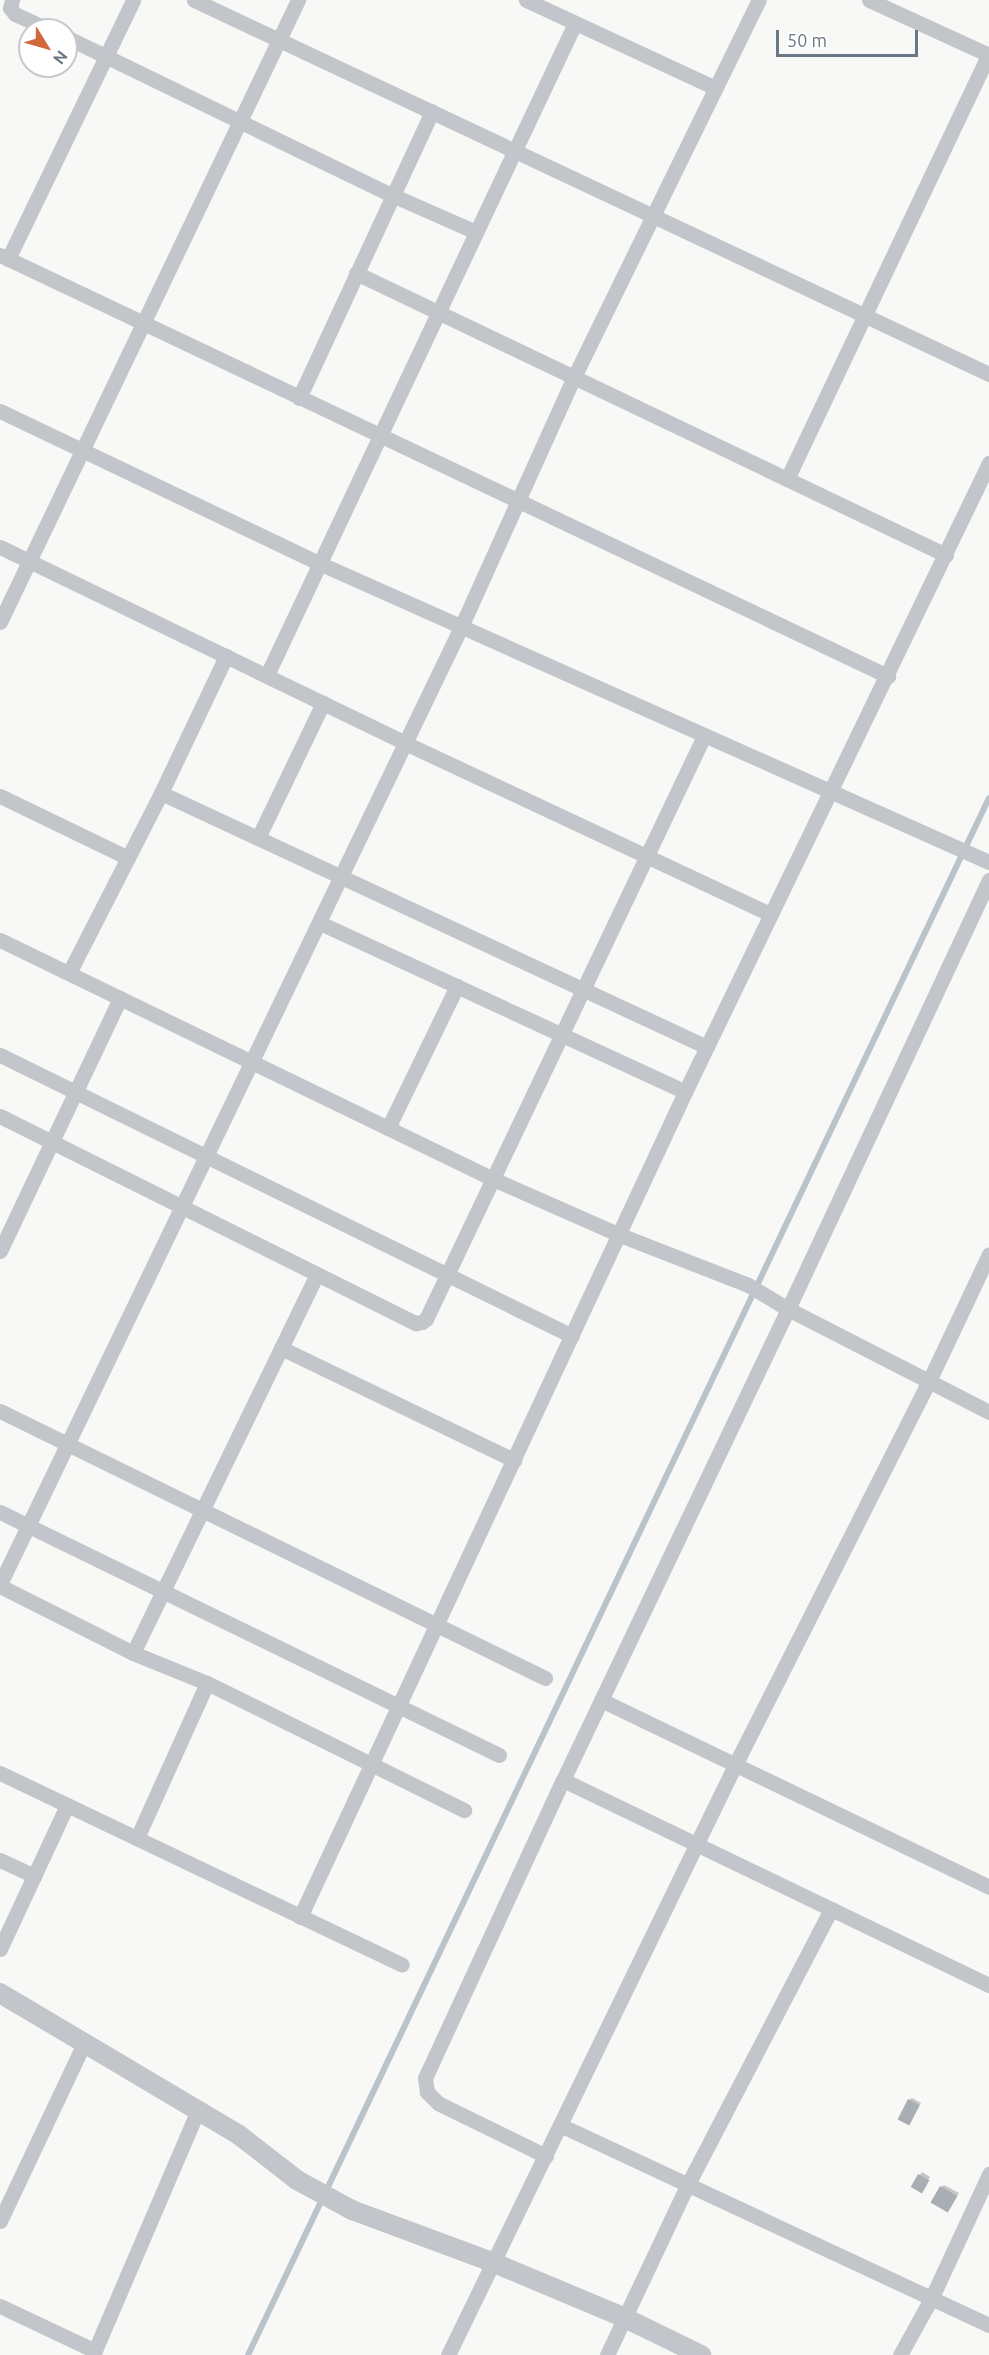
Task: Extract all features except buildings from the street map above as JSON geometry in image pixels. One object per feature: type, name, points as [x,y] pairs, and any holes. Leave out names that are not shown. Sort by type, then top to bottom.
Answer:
[{"type":"street","points":[[12,0],[10,8],[15,14],[24,18]]},
{"type":"street","points":[[133,0],[107,56],[4,257],[517,503],[888,676]]},
{"type":"street","points":[[194,0],[989,374]]},
{"type":"street","points":[[0,622],[298,0]]},
{"type":"street","points":[[526,0],[716,88]]},
{"type":"street","points":[[464,1810],[207,1683],[134,1653],[0,1585],[461,627],[574,377],[759,0]]},
{"type":"street","points":[[787,479],[989,55],[868,0]]},
{"type":"street","points":[[267,675],[575,23]]},
{"type":"street","points":[[78,43],[392,195],[476,232]]},
{"type":"street","points":[[299,398],[432,111]]},
{"type":"street","points":[[356,273],[946,555]]},
{"type":"street","points":[[0,411],[321,564],[989,862]]},
{"type":"street","points":[[300,1917],[685,1092],[989,463]]},
{"type":"street","points":[[0,547],[405,743],[770,914]]},
{"type":"street","points":[[69,973],[161,793],[226,656]]},
{"type":"street","points":[[258,838],[323,703]]},
{"type":"street","points":[[0,1116],[416,1323],[426,1319],[704,736]]},
{"type":"street","points":[[161,793],[707,1047]]},
{"type":"street","points":[[0,796],[128,858]]},
{"type":"street","points":[[546,2156],[438,2103],[427,2092],[425,2078],[563,1780],[788,1309],[989,880]]},
{"type":"street","points":[[320,922],[685,1092]]},
{"type":"street","points":[[0,940],[493,1179],[620,1235],[741,1282],[788,1309],[989,1412]]},
{"type":"street","points":[[388,1128],[457,986]]},
{"type":"street","points":[[0,1251],[120,998]]},
{"type":"street","points":[[0,1055],[572,1336]]},
{"type":"street","points":[[448,2355],[735,1765],[929,1381],[989,1254]]},
{"type":"street","points":[[134,1653],[317,1274]]},
{"type":"street","points":[[281,1348],[514,1460]]},
{"type":"street","points":[[0,1411],[545,1678]]},
{"type":"street","points":[[0,1512],[498,1755]]},
{"type":"street","points":[[137,1838],[207,1683]]},
{"type":"street","points":[[601,1700],[989,1887]]},
{"type":"street","points":[[0,1773],[402,1965]]},
{"type":"street","points":[[563,1780],[989,1985]]},
{"type":"street","points":[[0,1949],[67,1805]]},
{"type":"street","points":[[0,1860],[34,1876]]},
{"type":"street","points":[[607,2355],[688,2184],[831,1909]]},
{"type":"street","points":[[0,1993],[239,2135],[297,2181],[352,2210],[492,2262],[625,2318],[701,2355]]},
{"type":"street","points":[[0,2221],[84,2043]]},
{"type":"street","points":[[0,2306],[94,2353],[198,2110]]},
{"type":"street","points":[[560,2125],[989,2325]]},
{"type":"street","points":[[900,2355],[932,2297],[989,2174]]},
{"type":"waterway","points":[[248,2355],[989,798]]}]
